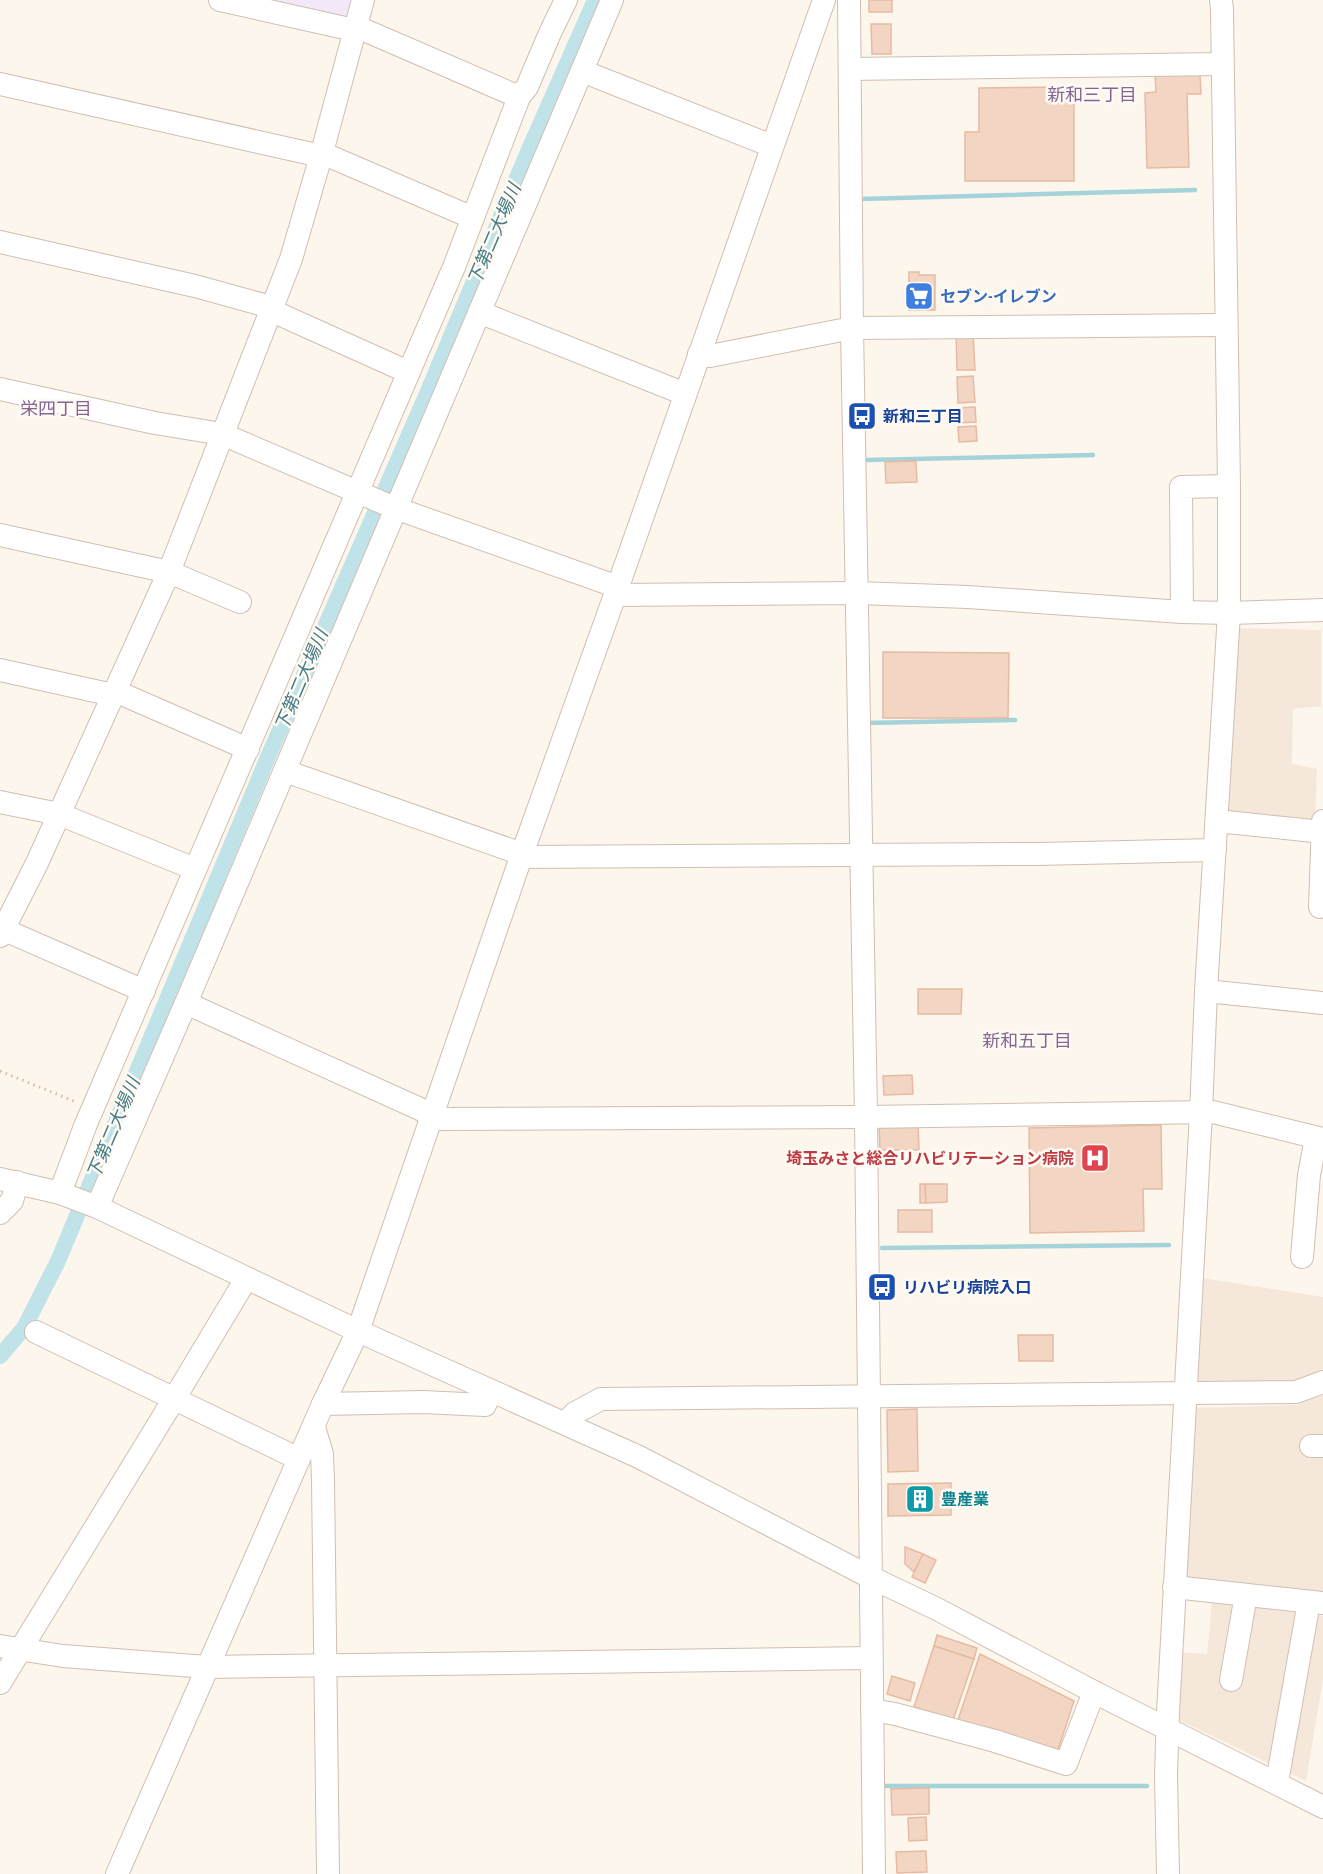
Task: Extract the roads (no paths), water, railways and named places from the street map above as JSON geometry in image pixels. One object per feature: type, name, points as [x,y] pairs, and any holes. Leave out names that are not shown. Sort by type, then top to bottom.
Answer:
[{"type":"street","points":[[220,0],[355,28],[519,97]]},
{"type":"street","points":[[144,991],[1,931],[59,814],[169,572],[291,259],[322,155],[363,0]]},
{"type":"street","points":[[60,1193],[195,869],[454,267],[519,97],[527,87],[566,0]]},
{"type":"street","points":[[97,1207],[285,771],[612,0]]},
{"type":"street","points":[[117,1874],[323,1404],[358,1331],[521,855],[617,591],[824,0]]},
{"type":"street","points":[[849,0],[852,328],[866,1117],[874,1874]]},
{"type":"street","points":[[1168,1874],[1167,1728],[1206,991],[1229,613],[1221,0]]},
{"type":"street","points":[[850,69],[1222,64]]},
{"type":"street","points":[[582,71],[772,146]]},
{"type":"street","points":[[0,84],[322,155],[473,218]]},
{"type":"street","points":[[0,242],[195,286],[271,309],[408,372]]},
{"type":"street","points":[[479,312],[685,394]]},
{"type":"street","points":[[699,354],[710,356],[852,328],[1226,325]]},
{"type":"street","points":[[0,389],[155,423],[222,434],[395,508],[617,591],[858,592],[1182,612],[1323,610]]},
{"type":"street","points":[[1182,612],[1181,488],[1229,486]]},
{"type":"street","points":[[0,535],[169,572],[240,602]]},
{"type":"street","points":[[0,670],[114,693],[248,748]]},
{"type":"street","points":[[285,771],[521,855],[1037,854],[1215,850]]},
{"type":"street","points":[[0,802],[59,814],[195,869]]},
{"type":"street","points":[[1217,821],[1323,832]]},
{"type":"street","points":[[1320,907],[1323,821]]},
{"type":"street","points":[[1206,991],[1323,1003]]},
{"type":"street","points":[[186,1003],[430,1117],[866,1117],[1213,1112],[1320,1139],[1308,1175],[1302,1257]]},
{"type":"street","points":[[0,1213],[12,1201],[9,1180],[60,1193],[97,1207],[358,1331],[639,1457],[1094,1692],[1323,1807]]},
{"type":"street","points":[[0,1683],[11,1647],[174,1399],[246,1279]]},
{"type":"street","points":[[36,1332],[299,1459]]},
{"type":"street","points":[[565,1423],[575,1413],[601,1399],[1296,1392],[1323,1382]]},
{"type":"street","points":[[323,1404],[423,1402],[485,1405],[491,1391]]},
{"type":"street","points":[[314,1427],[322,1454],[324,1480],[328,1874]]},
{"type":"street","points":[[1174,1587],[1316,1602],[1276,1782]]},
{"type":"street","points":[[1232,1680],[1246,1595]]},
{"type":"street","points":[[11,1647],[63,1656],[207,1667],[871,1658]]},
{"type":"street","points":[[872,1710],[896,1714],[996,1741],[1066,1764],[1094,1692]]},
{"type":"waterway","name":"下第二大場川","points":[[0,1356],[24,1328],[58,1261],[268,757],[429,389],[527,154],[595,0]]},
{"type":"waterway","points":[[861,199],[1195,190]]},
{"type":"waterway","points":[[866,460],[1093,455]]},
{"type":"waterway","points":[[865,723],[1015,720]]},
{"type":"waterway","points":[[882,1248],[1169,1245]]},
{"type":"waterway","points":[[886,1786],[1147,1786]]},
{"type":"place","name":"セブン-イレブン","points":[[919,296]]},
{"type":"place","name":"新和三丁目","points":[[862,416]]},
{"type":"place","name":"埼玉みさと総合リハビリテーション病院","points":[[1095,1158]]},
{"type":"place","name":"リハビリ病院入口","points":[[882,1287]]},
{"type":"place","name":"豊産業","points":[[920,1499]]},
{"type":"district","name":"新和三丁目","points":[[1092,94]]},
{"type":"district","name":"栄四丁目","points":[[56,408]]},
{"type":"district","name":"新和五丁目","points":[[1027,1040]]}]
